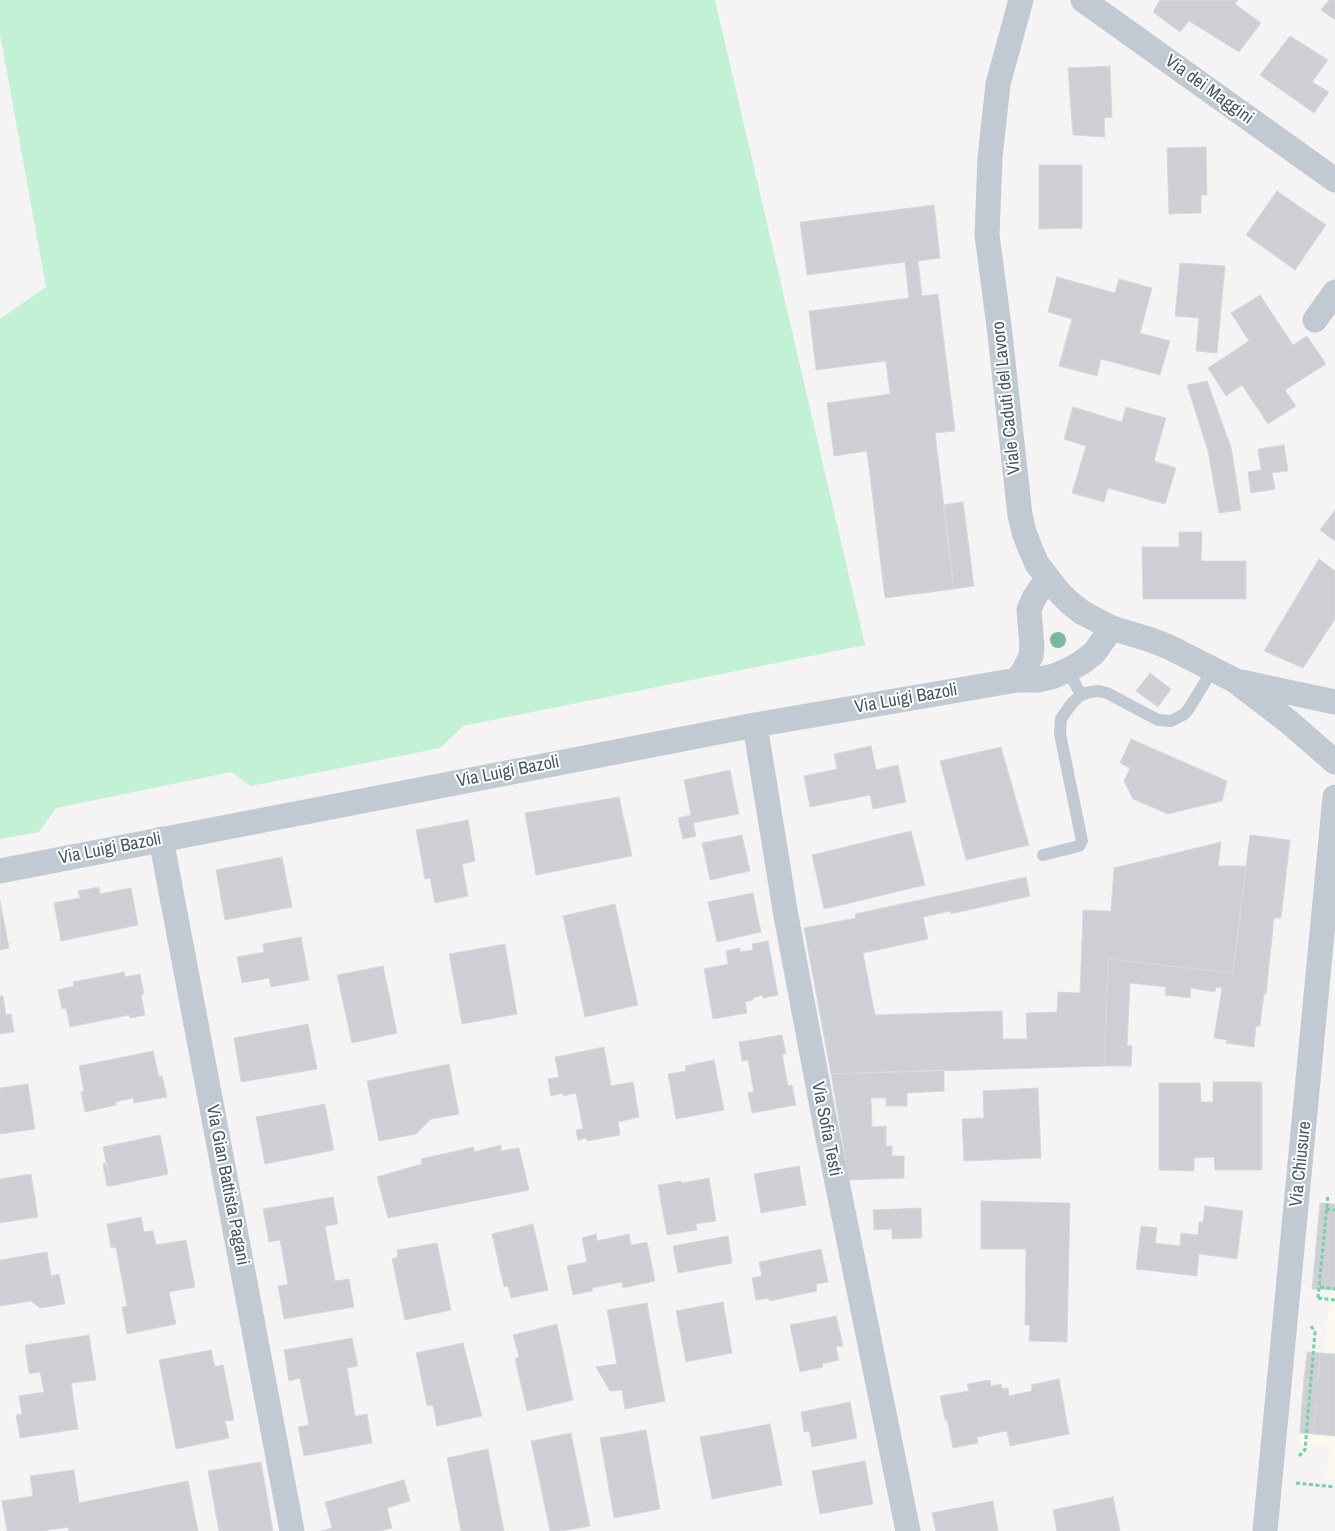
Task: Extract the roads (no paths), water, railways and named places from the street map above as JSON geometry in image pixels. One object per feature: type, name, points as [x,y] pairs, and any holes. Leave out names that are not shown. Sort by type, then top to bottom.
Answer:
[{"type":"street","name":"Viale Caduti del Lavoro","points":[[1021,0],[998,84],[990,158],[987,235],[1020,515],[1030,548],[1047,579],[1070,603],[1090,617],[1112,628],[1151,640],[1223,675],[1290,722],[1335,762]]},
{"type":"street","name":"Via dei Maggini","points":[[1083,0],[1335,180]]},
{"type":"street","points":[[1315,320],[1335,292]]},
{"type":"street","points":[[1017,680],[1031,656],[1029,610],[1034,598],[1047,579]]},
{"type":"street","name":"Via Luigi Bazoli","points":[[0,870],[755,725],[1017,680],[1038,680],[1054,676],[1082,663],[1094,653],[1112,628]]},
{"type":"street","name":"Viale Caduti del Lavoro","points":[[1223,675],[1335,702]]},
{"type":"street","name":"Via Sofia Testi","points":[[755,725],[786,916],[824,1119],[908,1531]]},
{"type":"street","name":"Via Chiusure","points":[[1265,1531],[1335,797]]},
{"type":"street","name":"Via Gian Battista Pagani","points":[[161,838],[292,1531]]},
{"type":"lane","points":[[1068,670],[1081,695]]},
{"type":"lane","points":[[1043,854],[1079,846],[1082,841],[1060,734],[1061,719],[1072,703],[1081,695],[1099,690],[1158,720],[1171,721],[1184,715],[1223,675]]}]
